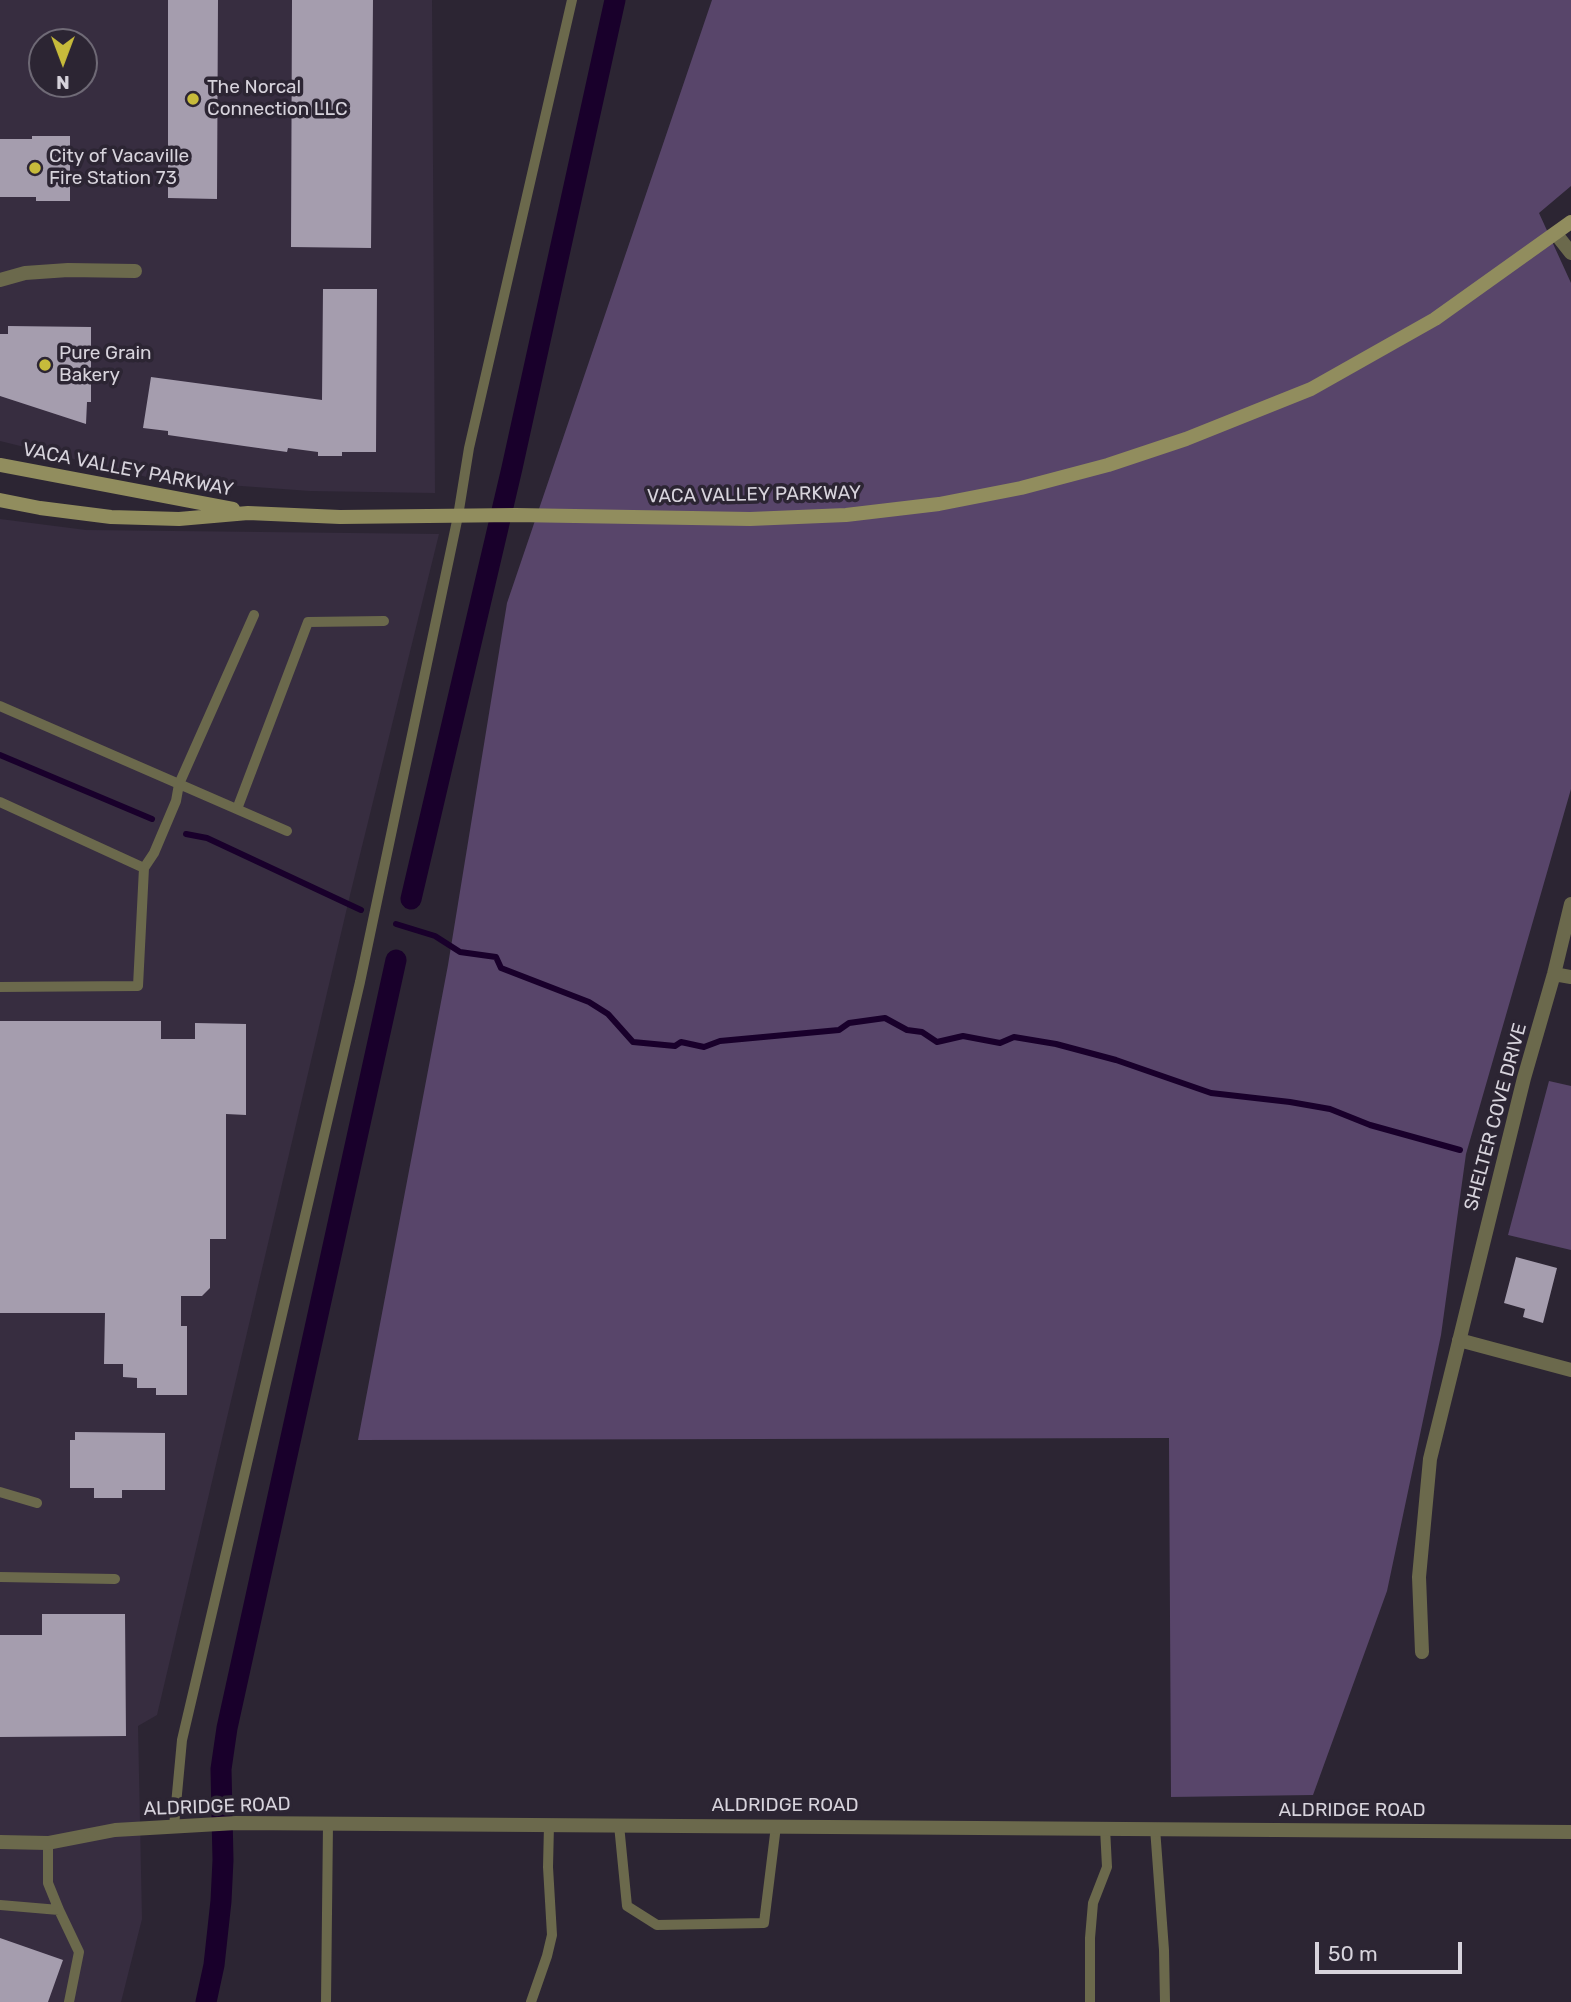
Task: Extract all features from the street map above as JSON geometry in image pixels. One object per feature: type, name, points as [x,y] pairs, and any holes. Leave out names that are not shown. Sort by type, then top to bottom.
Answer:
[{"type":"street","name":"VACA VALLEY PARKWAY","points":[[0,500],[111,517],[179,519],[248,513],[340,517],[516,515],[750,519],[846,515],[939,504],[1021,488],[1108,465],[1186,439],[1311,389],[1435,319],[1571,222]]},
{"type":"street","points":[[1556,234],[1571,253]]},
{"type":"street","points":[[0,279],[25,273],[68,270],[135,271]]},
{"type":"street","name":"VACA VALLEY PARKWAY","points":[[0,465],[248,513]]},
{"type":"street","name":"SHELTER COVE DRIVE","points":[[1422,1652],[1419,1577],[1430,1459],[1524,1078],[1571,904]]},
{"type":"street","points":[[1554,974],[1571,977]]},
{"type":"street","points":[[1459,1340],[1571,1370]]},
{"type":"street","name":"ALDRIDGE ROAD","points":[[0,1842],[48,1843],[115,1830],[236,1823],[1571,1832]]},
{"type":"lane","points":[[174,1826],[182,1740],[360,982],[465,516],[469,448],[572,0]]},
{"type":"lane","points":[[0,987],[138,986],[144,868],[154,853],[176,801],[179,784],[254,615]]},
{"type":"lane","points":[[237,809],[308,622],[384,621]]},
{"type":"lane","points":[[0,706],[287,831]]},
{"type":"lane","points":[[0,802],[144,868]]},
{"type":"lane","points":[[0,1492],[37,1503]]},
{"type":"lane","points":[[0,1577],[115,1579]]},
{"type":"lane","points":[[326,2002],[328,1824]]},
{"type":"lane","points":[[531,2002],[552,1935],[548,1867],[550,1825]]},
{"type":"lane","points":[[619,1825],[627,1906],[657,1925],[764,1923],[776,1826]]},
{"type":"lane","points":[[1090,2002],[1093,1903],[1107,1867],[1105,1828]]},
{"type":"lane","points":[[1155,1828],[1165,2002]]},
{"type":"lane","points":[[48,1843],[48,1883],[79,1952],[69,2002]]},
{"type":"lane","points":[[0,1905],[59,1910]]},
{"type":"shaded area","points":[[0,0],[432,0],[435,493],[310,491],[159,480],[0,441]]},
{"type":"shaded area","points":[[712,0],[1571,0],[1571,186],[1539,213],[1571,283],[1571,789],[1466,1154],[1441,1335],[1387,1591],[1313,1795],[1171,1797],[1169,1438],[358,1440],[448,965],[507,603]]},
{"type":"shaded area","points":[[0,519],[86,530],[439,534],[350,895],[157,1715],[138,1726],[142,1919],[121,2002],[0,2002]]},
{"type":"shaded area","points":[[1549,1081],[1571,1086],[1571,1250],[1508,1235]]},
{"type":"building","name":"The Norcal Connection LLC","points":[[168,0],[218,0],[217,199],[168,198]]},
{"type":"building","points":[[292,0],[373,0],[371,248],[291,247]]},
{"type":"building","name":"City of Vacaville Fire Station 73","points":[[32,136],[70,136],[70,201],[0,197],[0,139],[32,139]]},
{"type":"building","points":[[323,289],[377,289],[376,452],[342,452],[342,456],[318,456],[318,452],[288,448],[287,452],[168,435],[168,431],[143,428],[151,377],[322,400]]},
{"type":"building","name":"Pure Grain Bakery","points":[[8,326],[91,327],[91,402],[87,402],[86,424],[0,396],[0,334],[8,334]]},
{"type":"building","points":[[0,1021],[161,1021],[161,1039],[195,1039],[195,1023],[246,1024],[246,1115],[226,1114],[226,1239],[210,1239],[210,1288],[202,1296],[181,1296],[181,1326],[187,1326],[187,1395],[156,1395],[156,1388],[137,1388],[137,1378],[123,1377],[123,1364],[104,1364],[105,1313],[0,1313]]},
{"type":"building","points":[[1516,1257],[1557,1268],[1543,1323],[1523,1317],[1525,1309],[1504,1303]]},
{"type":"building","points":[[75,1432],[165,1433],[165,1490],[122,1490],[122,1498],[94,1498],[94,1488],[70,1488],[70,1440],[75,1440]]},
{"type":"building","points":[[42,1614],[125,1614],[126,1736],[0,1737],[0,1635],[42,1635]]},
{"type":"building","points":[[0,1938],[63,1960],[48,2002],[0,2002]]},
{"type":"waterway","points":[[411,899],[512,468],[615,0]]},
{"type":"waterway","points":[[0,755],[152,819]]},
{"type":"waterway","points":[[186,834],[207,838],[361,910]]},
{"type":"waterway","points":[[396,924],[435,936],[460,952],[496,957],[501,968],[589,1002],[608,1014],[633,1042],[675,1046],[681,1042],[704,1047],[720,1041],[839,1030],[849,1023],[885,1018],[907,1030],[922,1032],[937,1042],[963,1036],[1000,1043],[1014,1037],[1056,1044],[1116,1060],[1211,1093],[1330,1109],[1370,1125],[1460,1150]]},
{"type":"waterway","points":[[206,2002],[214,1965],[221,1901],[221,1769],[227,1728],[396,960]]},
{"type":"place","name":"The Norcal Connection LLC","points":[[193,99]]},
{"type":"place","name":"City of Vacaville Fire Station 73","points":[[35,168]]},
{"type":"place","name":"Pure Grain Bakery","points":[[45,365]]}]
